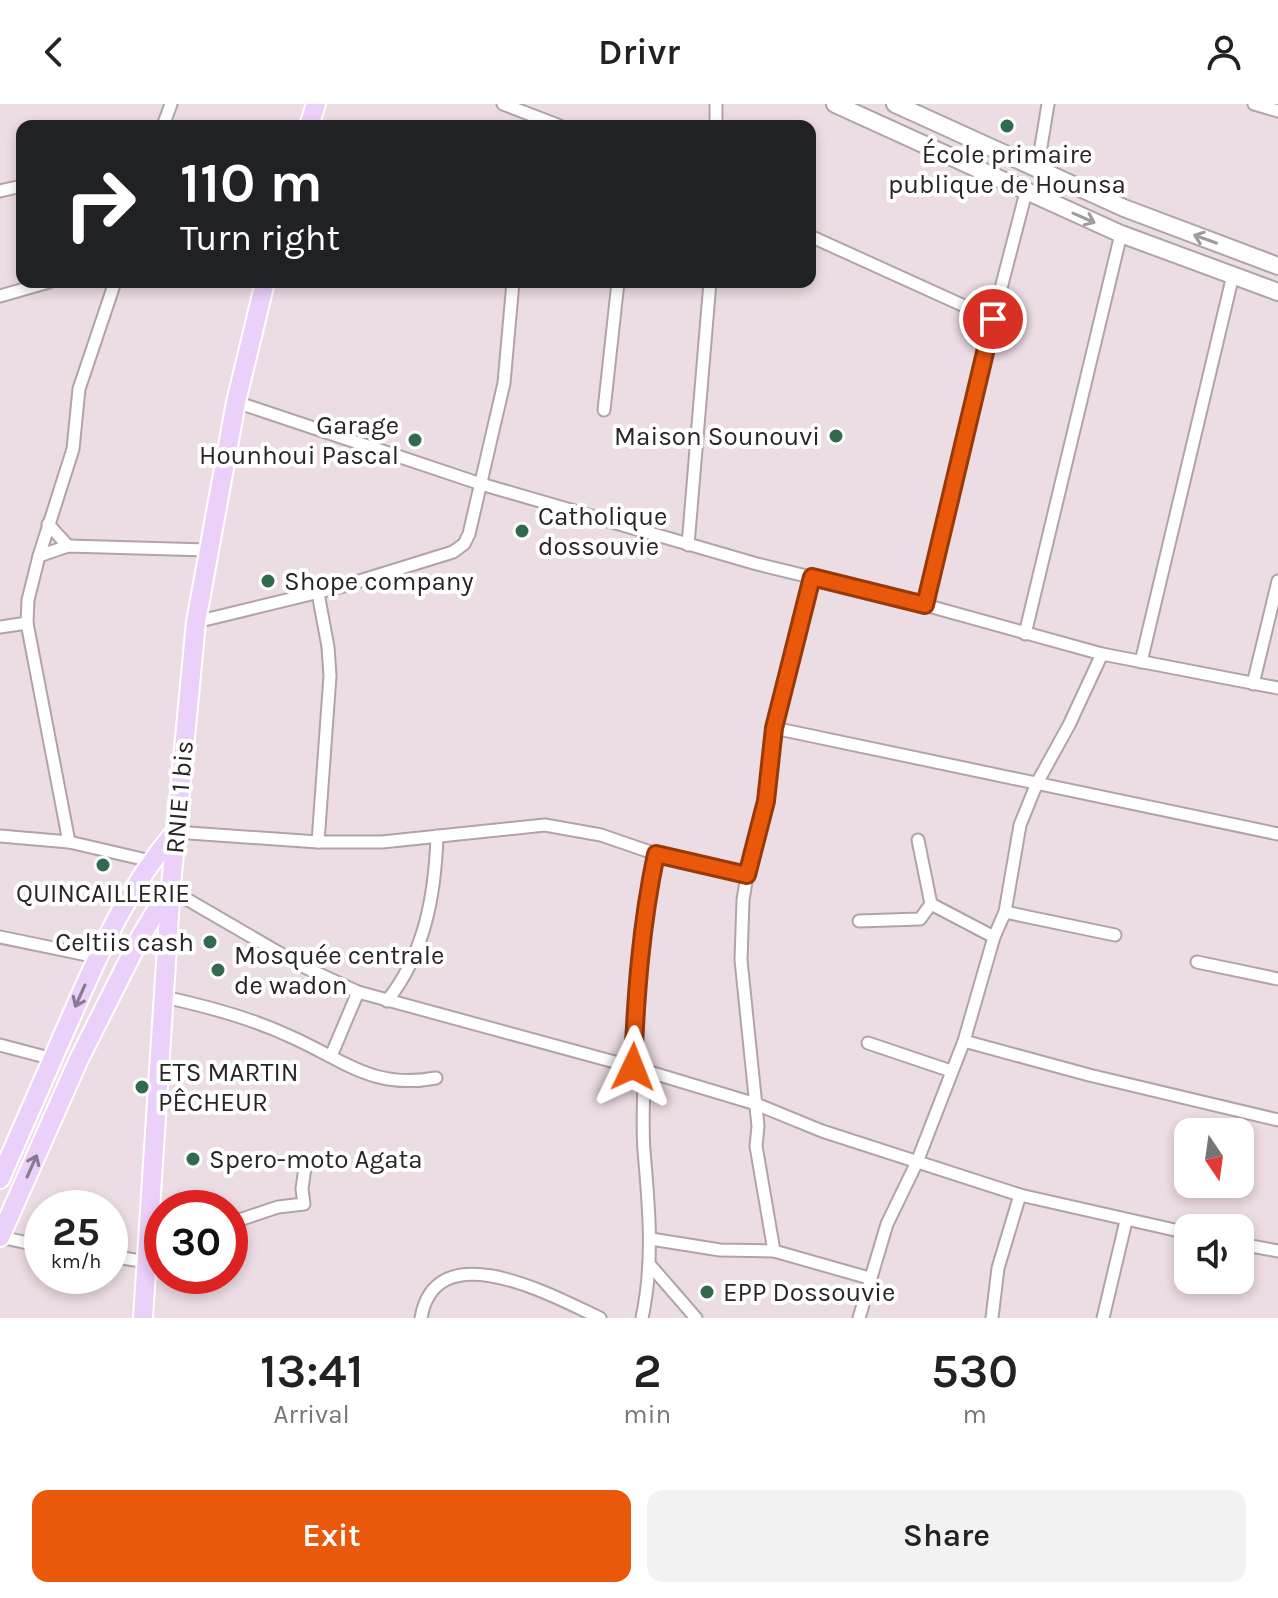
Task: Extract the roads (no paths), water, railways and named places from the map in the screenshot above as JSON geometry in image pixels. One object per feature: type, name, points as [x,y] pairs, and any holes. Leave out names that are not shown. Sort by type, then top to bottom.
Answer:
[{"type":"main road","points":[[835,104],[1121,234],[1278,292]]},
{"type":"main road","points":[[895,104],[1037,171],[1166,225],[1278,266]]},
{"type":"main road","name":"RNIE 1 bis","points":[[157,1190],[171,888],[196,622],[236,402],[264,288]]},
{"type":"main road","points":[[0,1179],[126,898],[175,832]]},
{"type":"main road","points":[[0,1237],[79,1059],[141,936],[171,888]]},
{"type":"main road","name":"RNIE 1 bis","points":[[143,1318],[148,1294]]},
{"type":"street","points":[[503,104],[546,120]]},
{"type":"street","points":[[1037,171],[1048,104]]},
{"type":"street","points":[[1254,104],[1278,111]]},
{"type":"street","points":[[527,120],[528,112]]},
{"type":"street","points":[[925,605],[1026,192]]},
{"type":"street","points":[[1025,634],[1121,234]]},
{"type":"street","points":[[816,239],[993,319]]},
{"type":"street","points":[[1141,662],[1233,275]]},
{"type":"street","points":[[0,296],[28,288]]},
{"type":"street","points":[[69,842],[27,623],[28,600],[48,524],[73,449],[79,389],[113,288]]},
{"type":"street","points":[[196,622],[318,593],[460,548],[469,534],[504,383],[512,288]]},
{"type":"street","points":[[604,410],[617,288]]},
{"type":"street","points":[[688,545],[709,288]]},
{"type":"street","points":[[236,402],[481,484],[688,545],[1102,654],[1278,688]]},
{"type":"street","points":[[48,524],[68,546]]},
{"type":"street","points":[[39,556],[68,546],[207,550]]},
{"type":"street","points":[[774,1251],[756,1146],[758,1126],[741,960],[747,875],[766,801],[774,728],[812,577]]},
{"type":"street","points":[[1253,684],[1278,581]]},
{"type":"street","points":[[318,593],[330,676],[318,842]]},
{"type":"street","points":[[0,627],[27,623]]},
{"type":"street","points":[[859,1318],[869,1278],[894,1208],[917,1162],[964,1041],[994,937],[1005,912],[1020,825],[1037,783],[1069,725],[1102,654]]},
{"type":"street","points":[[774,728],[1278,834]]},
{"type":"street","points":[[175,832],[318,842],[382,842],[545,825],[601,835],[656,854],[747,875]]},
{"type":"street","points":[[0,836],[69,842],[151,861]]},
{"type":"street","points":[[387,1001],[416,951],[428,918],[436,872],[437,836]]},
{"type":"street","points":[[859,921],[917,920],[923,917],[931,904],[918,840]]},
{"type":"street","points":[[642,1318],[651,1239],[639,1068],[640,946],[656,854]]},
{"type":"street","points":[[171,888],[287,959],[358,992],[639,1068],[756,1104],[822,1131],[1020,1195],[1174,1230]]},
{"type":"street","points":[[931,904],[994,937]]},
{"type":"street","points":[[1005,912],[1115,935]]},
{"type":"street","points":[[0,937],[97,957]]},
{"type":"street","points":[[1197,962],[1278,979]]},
{"type":"street","points":[[331,1056],[358,992]]},
{"type":"street","points":[[164,997],[256,1022],[331,1056],[356,1071],[404,1082],[436,1078]]},
{"type":"street","points":[[964,1041],[1089,1075],[1278,1120]]},
{"type":"street","points":[[868,1043],[951,1071]]},
{"type":"street","points":[[0,1045],[53,1059]]},
{"type":"street","points":[[248,1217],[278,1207],[304,1204],[302,1189],[305,1167]]},
{"type":"street","points":[[992,1318],[998,1268],[1020,1195]]},
{"type":"street","points":[[1103,1318],[1126,1221]]},
{"type":"street","points":[[0,1237],[24,1242]]},
{"type":"street","points":[[651,1239],[720,1250],[774,1251],[869,1278]]},
{"type":"street","points":[[1254,1247],[1278,1251]]},
{"type":"street","points":[[650,1265],[696,1318]]},
{"type":"street","points":[[421,1318],[428,1297],[438,1285],[472,1273],[498,1276],[524,1284],[600,1318]]},
{"type":"place","name":"École primaire publique de Hounsa","points":[[1007,126]]},
{"type":"place","name":"Maison Sounouvi","points":[[836,436]]},
{"type":"place","name":"Garage Hounhoui Pascal","points":[[415,440]]},
{"type":"place","name":"Catholique dossouvie","points":[[522,531]]},
{"type":"place","name":"Shope company","points":[[268,581]]},
{"type":"place","name":"QUINCAILLERIE","points":[[103,865]]},
{"type":"place","name":"Celtiis cash","points":[[210,942]]},
{"type":"place","name":"Mosquée centrale de wadon","points":[[218,970]]},
{"type":"place","name":"ETS MARTIN PÊCHEUR","points":[[142,1087]]},
{"type":"place","name":"Spero-moto Agata","points":[[193,1159]]},
{"type":"place","name":"EPP Dossouvie","points":[[707,1292]]}]
